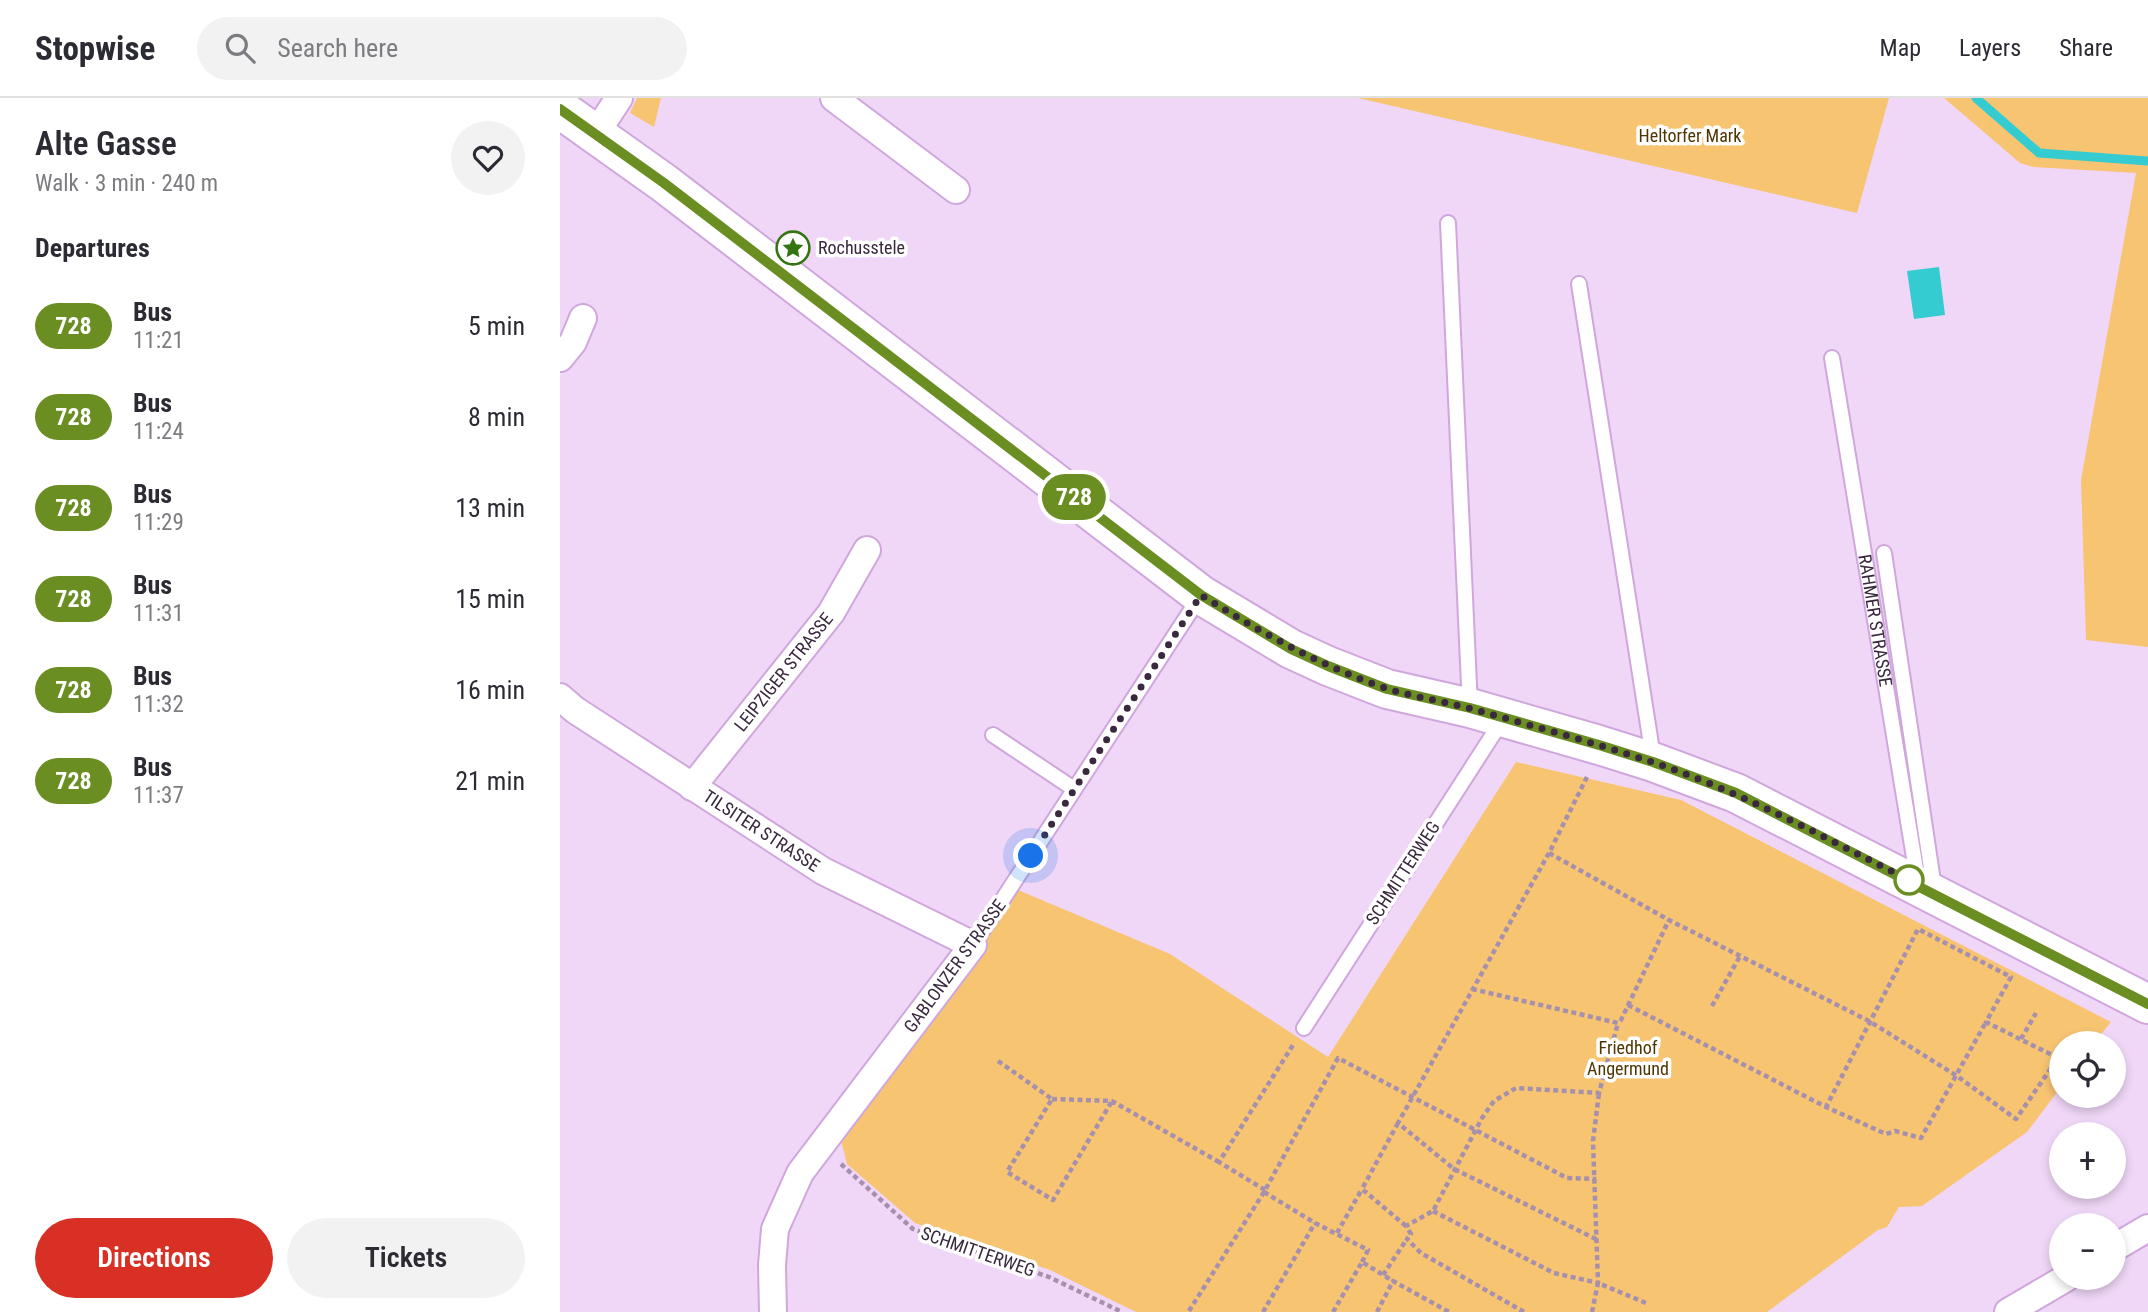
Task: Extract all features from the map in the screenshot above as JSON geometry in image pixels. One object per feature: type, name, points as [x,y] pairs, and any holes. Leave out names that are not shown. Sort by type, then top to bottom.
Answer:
[{"type":"main road","points":[[560,109],[596,133],[1201,595],[1291,649],[1387,689],[1487,713],[1599,745],[1736,793],[2148,1004]]},
{"type":"street","points":[[596,133],[618,98]]},
{"type":"street","points":[[834,98],[956,190]]},
{"type":"street","points":[[560,358],[573,342],[583,318]]},
{"type":"street","name":"LEIPZIGER STRASSE","points":[[692,788],[831,613],[867,550]]},
{"type":"street","name":"TILSITER STRASSE","points":[[560,697],[575,710],[692,788],[823,871],[972,945]]},
{"type":"street","name":"GABLONZER STRASSE","points":[[773,1312],[772,1265],[775,1229],[800,1173],[972,945]]},
{"type":"street","points":[[2126,1241],[2148,1228]]},
{"type":"street","points":[[2008,1312],[2049,1288]]},
{"type":"lane","points":[[1448,223],[1487,713]]},
{"type":"lane","points":[[1579,284],[1653,762]]},
{"type":"lane","name":"RAHMER STRASSE","points":[[1832,358],[1927,889]]},
{"type":"lane","points":[[1884,553],[1927,889]]},
{"type":"lane","name":"GABLONZER STRASSE","points":[[972,945],[1201,595]]},
{"type":"lane","name":"SCHMITTERWEG","points":[[1304,1028],[1487,713]]},
{"type":"lane","points":[[993,735],[1074,789]]},
{"type":"path","points":[[1337,1233],[1549,853],[1586,781],[1599,745]]},
{"type":"path","points":[[1549,853],[1669,920],[1869,1021],[1957,1076],[2016,1119],[2058,1058],[1986,1022]]},
{"type":"path","points":[[1592,1312],[1598,1283],[1593,1141],[1599,1093],[1618,1023],[1669,920]]},
{"type":"path","points":[[1628,1005],[1826,1107],[1886,1134],[1895,1131],[1921,1138],[2011,977],[1918,929],[1826,1107]]},
{"type":"path","points":[[1712,1006],[1740,956]]},
{"type":"path","points":[[1472,989],[1618,1023]]},
{"type":"path","points":[[2021,1039],[2036,1013]]},
{"type":"path","points":[[1219,1162],[1304,1028]]},
{"type":"path","points":[[1189,1311],[1265,1191],[1338,1058],[1567,1178],[1596,1179]]},
{"type":"path","points":[[998,1061],[1052,1100],[1112,1101],[1219,1162],[1315,1223],[1368,1250],[1333,1312]]},
{"type":"path","points":[[1406,1226],[1433,1211],[1475,1130],[1494,1101],[1516,1088],[1599,1093]]},
{"type":"path","points":[[1052,1100],[1007,1172],[1053,1200],[1112,1101]]},
{"type":"path","points":[[1398,1123],[1454,1169],[1598,1240]]},
{"type":"path","name":"SCHMITTERWEG","points":[[832,1133],[841,1163],[913,1229],[1049,1277],[1122,1312]]},
{"type":"path","points":[[1362,1189],[1406,1226],[1411,1234],[1383,1275]]},
{"type":"path","points":[[1433,1211],[1554,1273],[1598,1283],[1646,1303]]},
{"type":"path","points":[[1263,1312],[1315,1223]]},
{"type":"path","points":[[1407,1239],[1421,1253],[1524,1312]]},
{"type":"path","points":[[1362,1262],[1449,1312]]},
{"type":"path","points":[[1377,1312],[1393,1281]]},
{"type":"green space","points":[[637,98],[661,98],[654,127],[630,113]]},
{"type":"green space","name":"Heltorfer Mark","points":[[1358,98],[1889,98],[1857,213]]},
{"type":"green space","points":[[1944,98],[2148,98],[2148,647],[2086,640],[2081,480],[2136,173],[2033,167],[2020,163]],"holes":[[[1976,101],[2006,120],[2040,150],[2053,151],[2061,157],[2037,156]]]},
{"type":"green space","name":"Friedhof Angermund","points":[[1516,762],[1681,800],[2111,1022],[2104,1031],[2049,1031],[2049,1103],[2027,1132],[1922,1206],[1899,1207],[1887,1227],[1878,1230],[1767,1312],[1136,1312],[1050,1270],[915,1223],[847,1164],[841,1140],[1018,890],[1170,954],[1328,1057]]},
{"type":"shaded area","points":[[1939,267],[1945,315],[1914,319],[1907,271]]},
{"type":"waterway","points":[[1976,98],[2039,153],[2148,161]]},
{"type":"bus line","name":"728","points":[[560,109],[664,183],[1201,595],[1291,649],[1387,689],[1470,708],[1599,745],[1736,793],[2148,1004]]},
{"type":"place","name":"Rochusstele","points":[[793,248]]},
{"type":"route","points":[[1031,856],[1201,595],[1291,649],[1328,666],[1387,689],[1470,708],[1561,734],[1697,778],[1736,793],[1909,880]]}]
